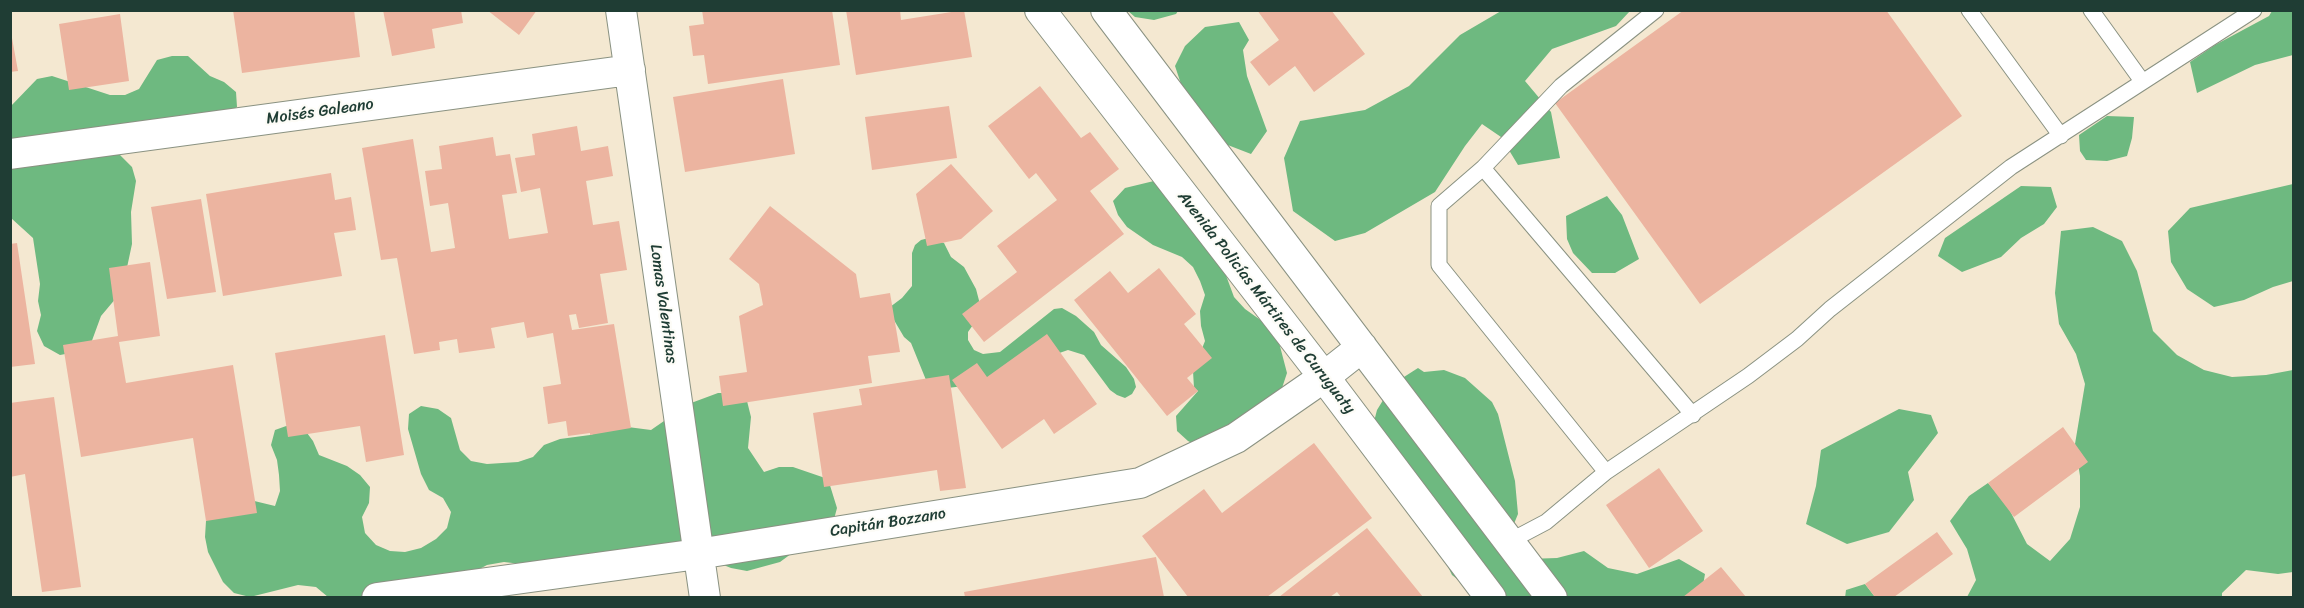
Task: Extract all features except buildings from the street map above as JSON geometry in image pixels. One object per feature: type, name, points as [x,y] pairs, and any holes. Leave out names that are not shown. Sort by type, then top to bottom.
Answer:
[{"type":"street","name":"Lomas Valentinas","points":[[621,10],[705,597]]},
{"type":"street","name":"Avenida Policías Mártires de Curuguaty","points":[[1040,10],[1491,597]]},
{"type":"street","points":[[1106,10],[1552,597]]},
{"type":"street","name":"Moisés Galeano","points":[[10,154],[630,70]]},
{"type":"street","name":"Capitán Bozzano","points":[[377,597],[698,554],[1140,483],[1236,438],[1324,377],[1362,346]]},
{"type":"lane","points":[[1606,472],[1439,265],[1439,206],[1482,168],[1561,86],[1656,10]]},
{"type":"lane","points":[[1969,10],[2061,135]]},
{"type":"lane","points":[[2091,10],[2142,81]]},
{"type":"lane","points":[[1509,542],[1546,522],[1606,472],[1693,415],[1797,339],[1830,309],[2011,167],[2254,10]]},
{"type":"lane","points":[[1482,168],[1693,415]]},
{"type":"green space","points":[[1128,11],[1178,11],[1176,14],[1154,20],[1135,17]]},
{"type":"green space","points":[[1501,11],[1630,11],[1616,26],[1552,49],[1525,81],[1551,112],[1560,158],[1518,165],[1501,137],[1482,124],[1435,192],[1365,233],[1335,241],[1293,211],[1284,158],[1300,121],[1365,110],[1409,86],[1460,35]]},
{"type":"green space","points":[[2272,11],[2293,11],[2293,55],[2255,65],[2197,93],[2190,62],[2215,45],[2269,16]]},
{"type":"green space","points":[[1239,22],[1249,40],[1243,50],[1247,76],[1267,131],[1251,154],[1220,142],[1181,84],[1175,66],[1185,46],[1205,27]]},
{"type":"green space","points":[[172,56],[188,56],[210,76],[224,82],[236,92],[237,107],[222,116],[121,140],[120,155],[132,167],[136,181],[131,212],[132,244],[122,291],[101,316],[90,346],[60,355],[44,346],[37,331],[41,315],[38,301],[40,284],[33,238],[11,218],[10,107],[37,79],[52,76],[110,95],[125,95],[139,89],[157,60]]},
{"type":"green space","points":[[2107,116],[2134,117],[2127,156],[2107,161],[2086,160],[2080,151],[2079,135]]},
{"type":"green space","points":[[1158,180],[1217,251],[1234,297],[1245,309],[1276,331],[1287,373],[1282,388],[1202,448],[1188,441],[1177,431],[1176,416],[1198,391],[1194,388],[1193,371],[1205,341],[1200,311],[1205,295],[1200,281],[1193,267],[1182,257],[1153,245],[1127,227],[1118,215],[1113,201],[1125,188]]},
{"type":"green space","points":[[2293,184],[2293,281],[2244,300],[2214,307],[2187,289],[2171,262],[2168,231],[2190,208]]},
{"type":"green space","points":[[2021,186],[2051,187],[2057,207],[2044,224],[2021,238],[2001,257],[1962,272],[1938,256],[1945,238]]},
{"type":"green space","points":[[1607,196],[1622,215],[1639,259],[1615,273],[1592,273],[1573,253],[1567,239],[1566,216]]},
{"type":"green space","points":[[2093,227],[2122,241],[2137,271],[2153,331],[2177,355],[2204,370],[2232,377],[2266,375],[2293,370],[2293,572],[2278,574],[2246,570],[2222,593],[2222,597],[1967,597],[1976,580],[1967,549],[1950,521],[1969,496],[1988,483],[2007,505],[2027,544],[2050,561],[2070,539],[2080,507],[2080,476],[2075,444],[2085,384],[2076,354],[2059,324],[2055,293],[2061,231]]},
{"type":"green space","points":[[929,238],[944,243],[951,257],[964,267],[976,289],[982,312],[968,332],[968,340],[974,350],[983,354],[1000,352],[1054,309],[1062,308],[1076,316],[1094,332],[1101,345],[1126,367],[1136,387],[1132,394],[1125,398],[1117,395],[1110,390],[1084,355],[1068,350],[964,386],[939,389],[926,380],[911,343],[904,337],[891,315],[890,307],[912,286],[912,253],[915,245]]},
{"type":"green space","points":[[1418,368],[1424,372],[1444,370],[1465,378],[1492,402],[1498,414],[1515,481],[1518,514],[1511,531],[1527,559],[1557,558],[1584,551],[1608,568],[1637,574],[1679,559],[1705,574],[1701,597],[1480,597],[1452,575],[1438,546],[1369,441],[1377,410],[1393,384]]},
{"type":"green space","points":[[718,393],[734,393],[747,401],[751,417],[748,448],[764,472],[779,467],[793,467],[828,479],[837,508],[833,523],[780,562],[747,571],[716,562],[587,554],[521,564],[504,562],[487,565],[425,598],[328,597],[316,587],[298,585],[250,597],[234,593],[223,582],[208,552],[205,537],[206,521],[216,509],[246,499],[275,506],[280,491],[279,475],[277,460],[271,445],[275,430],[289,425],[304,429],[319,455],[347,466],[360,475],[370,487],[369,503],[362,517],[365,533],[376,545],[390,551],[405,552],[421,548],[436,539],[447,528],[451,512],[443,498],[429,490],[421,474],[408,429],[409,414],[421,406],[438,409],[451,418],[460,450],[471,461],[487,464],[518,462],[533,457],[544,445],[560,439],[590,435],[620,426],[651,430],[675,409]]},
{"type":"green space","points":[[1899,409],[1931,415],[1938,433],[1908,472],[1914,500],[1889,532],[1847,544],[1806,524],[1816,486],[1821,450]]},
{"type":"green space","points":[[1865,584],[1875,597],[1845,598],[1846,590]]}]
